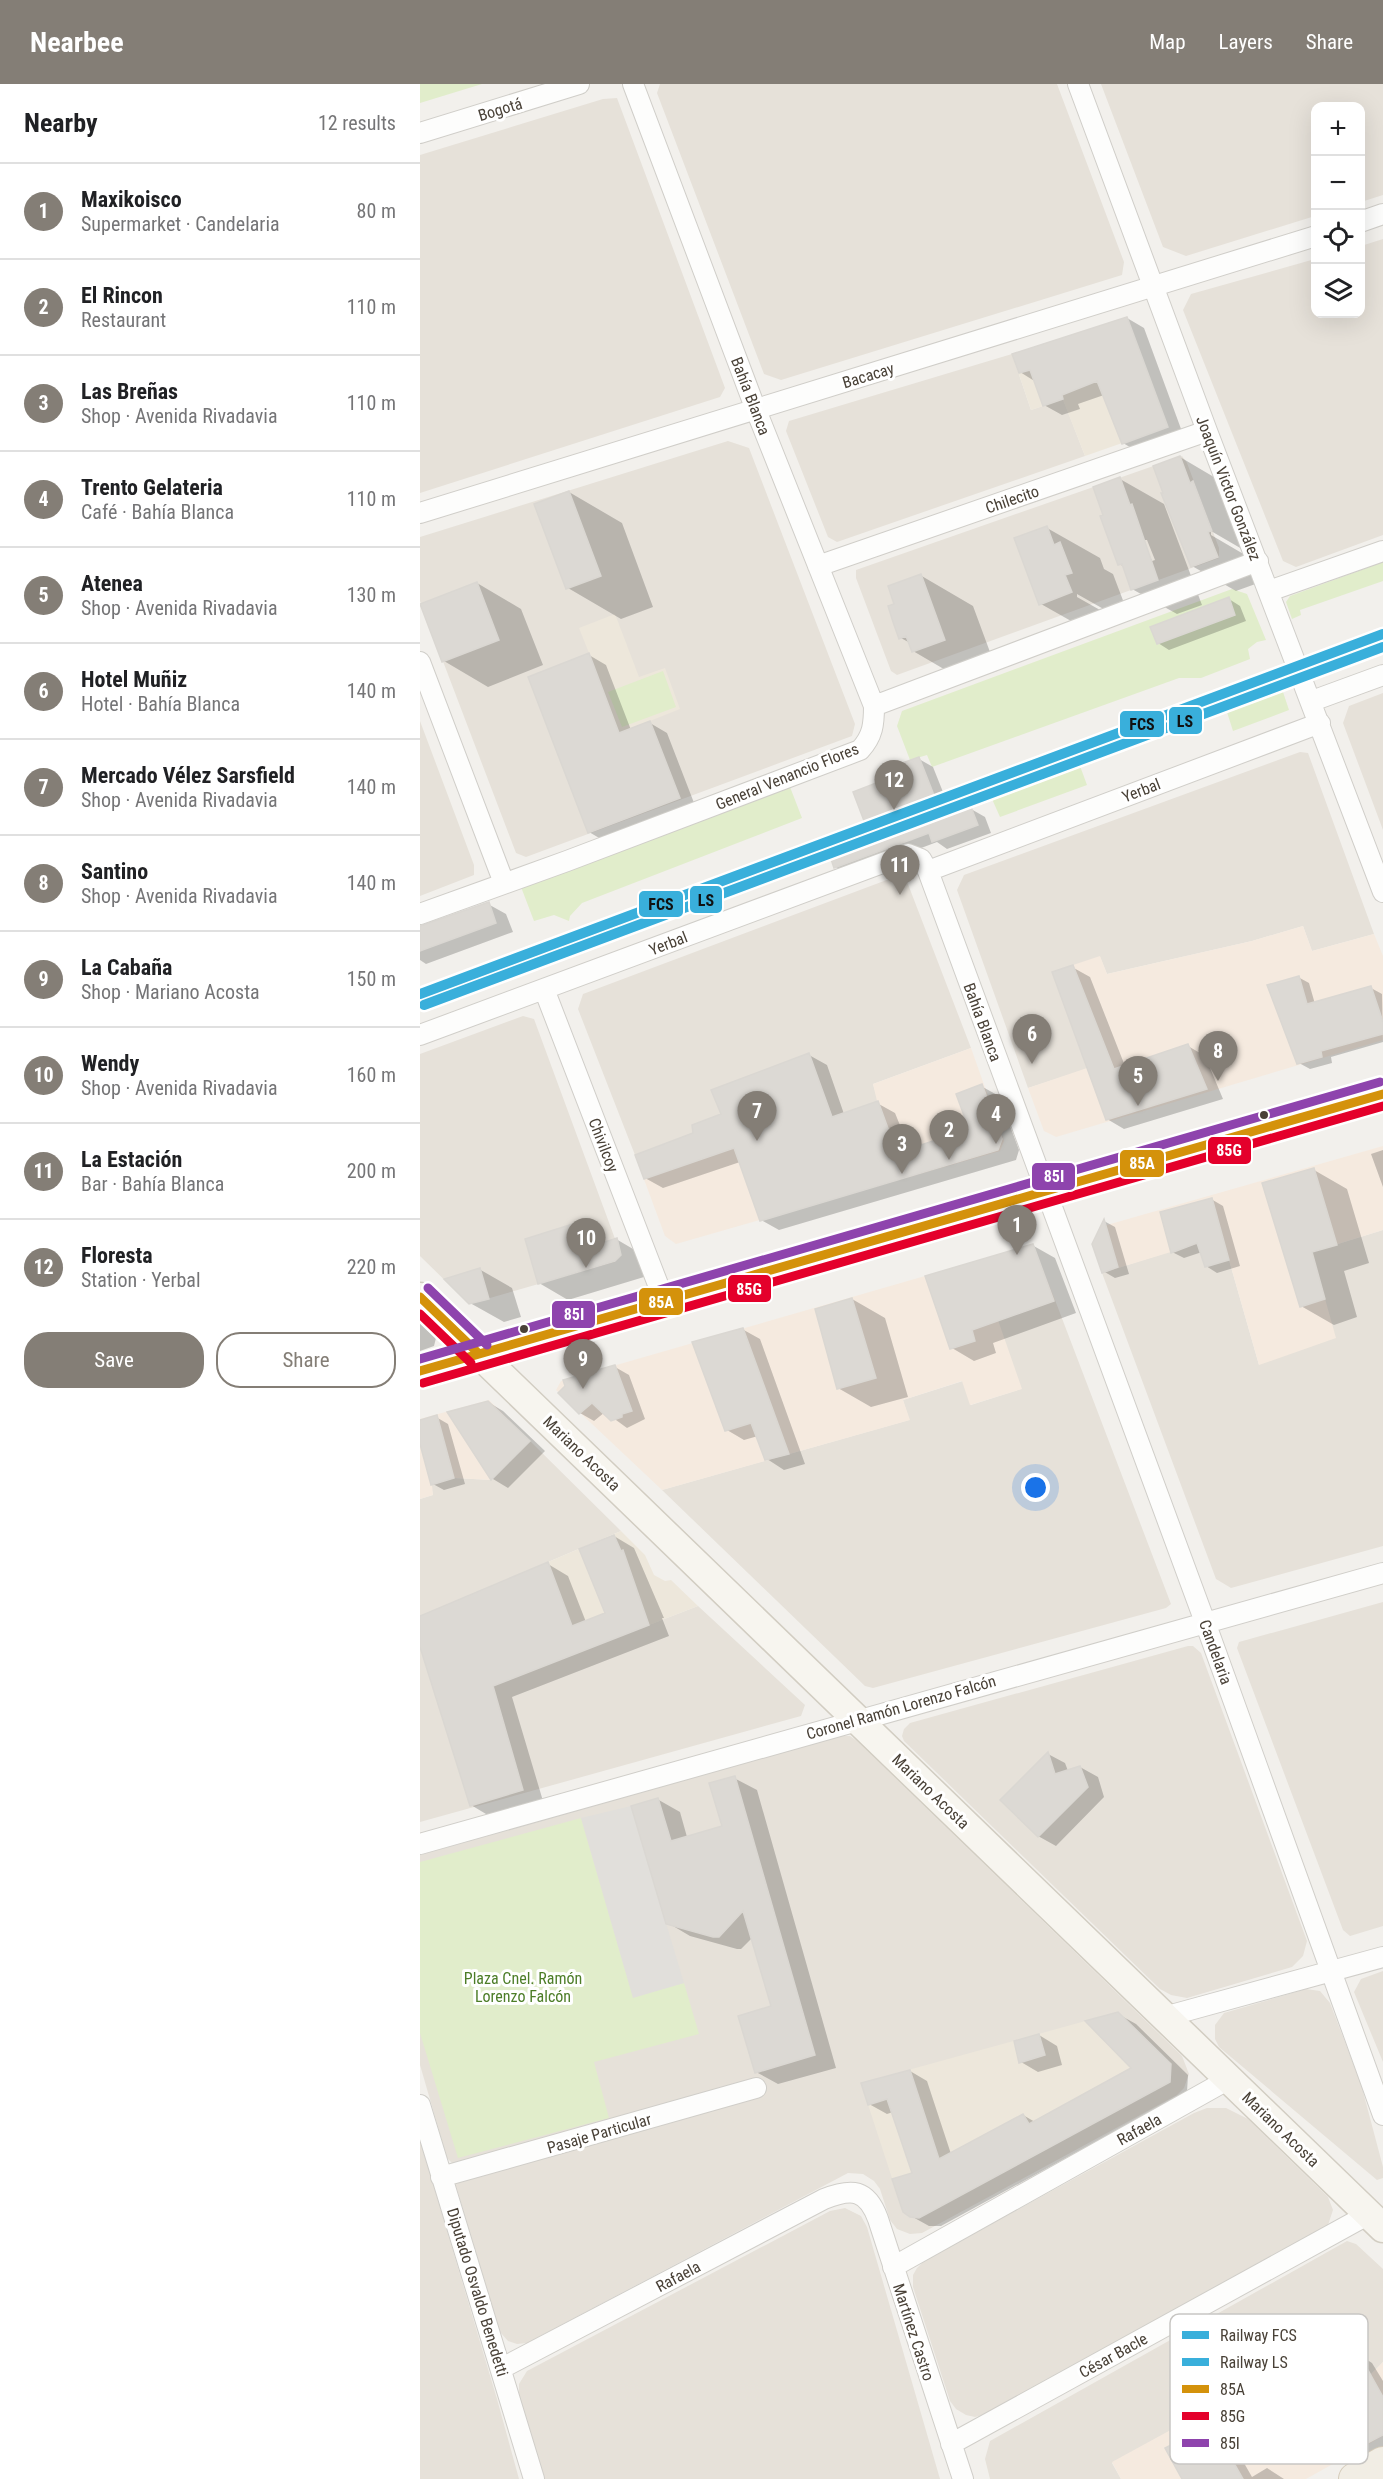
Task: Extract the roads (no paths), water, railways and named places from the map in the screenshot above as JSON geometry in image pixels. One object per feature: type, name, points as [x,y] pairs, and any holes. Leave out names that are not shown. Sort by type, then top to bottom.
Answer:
[{"type":"main road","points":[[420,1371],[1383,1094]]},
{"type":"main road","points":[[1355,2479],[1383,2463]]},
{"type":"street","name":"Bogotá","points":[[420,133],[579,84]]},
{"type":"street","name":"Bahía Blanca","points":[[633,84],[756,410],[874,706]]},
{"type":"street","name":"Joaquín Victor González","points":[[1078,84],[1207,431],[1383,892]]},
{"type":"street","points":[[1365,220],[1383,214]]},
{"type":"street","name":"Bacacay","points":[[420,513],[1311,238]]},
{"type":"street","name":"Chilecito","points":[[818,566],[1207,431]]},
{"type":"street","points":[[1269,591],[1383,550]]},
{"type":"street","points":[[874,706],[1258,561]]},
{"type":"street","points":[[420,662],[504,883]]},
{"type":"street","points":[[1312,701],[1383,675]]},
{"type":"street","name":"General Venancio Flores","points":[[420,914],[860,750],[866,743],[874,725],[874,706]]},
{"type":"street","name":"Yerbal","points":[[420,1035],[896,858],[908,854],[922,863],[1320,723]]},
{"type":"street","name":"Bahía Blanca","points":[[922,863],[1045,1190]]},
{"type":"street","name":"Chivilcoy","points":[[544,989],[664,1300]]},
{"type":"street","name":"Candelaria","points":[[1045,1190],[1205,1622],[1383,2115]]},
{"type":"street","name":"Mariano Acosta","points":[[420,1297],[1376,2221]]},
{"type":"street","name":"Coronel Ramón Lorenzo Falcón","points":[[420,1844],[1383,1573]]},
{"type":"street","points":[[1164,2017],[1383,1957]]},
{"type":"street","name":"Rafaela","points":[[893,2267],[1229,2079]]},
{"type":"street","name":"Pasaje Particular","points":[[441,2177],[756,2088]]},
{"type":"street","name":"Diputado Osvaldo Benedetti","points":[[420,2105],[534,2479]]},
{"type":"street","name":"Rafaela","points":[[502,2368],[824,2199],[845,2192],[856,2193]]},
{"type":"street","name":"Martínez Castro","points":[[856,2193],[868,2200],[874,2209],[963,2479]]},
{"type":"street","name":"César Bacle","points":[[1199,2314],[1376,2221]]},
{"type":"street","name":"César Bacle","points":[[951,2444],[1170,2329]]},
{"type":"rail line","name":"FCS","points":[[420,994],[1383,634]]},
{"type":"rail line","name":"LS","points":[[424,1005],[1383,647]]},
{"type":"place","name":"Floresta","points":[[894,810]]},
{"type":"place","name":"La Estación","points":[[900,895]]},
{"type":"place","name":"Hotel Muñiz","points":[[1032,1064]]},
{"type":"place","name":"Santino","points":[[1218,1081]]},
{"type":"place","name":"Atenea","points":[[1138,1106]]},
{"type":"place","name":"Mercado Vélez Sarsfield","points":[[757,1141]]},
{"type":"place","name":"Trento Gelateria","points":[[996,1144]]},
{"type":"place","name":"El Rincon","points":[[949,1160]]},
{"type":"place","name":"Las Breñas","points":[[902,1174]]},
{"type":"place","name":"Maxikoisco","points":[[1017,1255]]},
{"type":"place","name":"Wendy","points":[[586,1268]]},
{"type":"place","name":"La Cabaña","points":[[583,1389]]},
{"type":"park label","name":"Plaza Cnel. Ramón Lorenzo Falcón","points":[[523,1987]]}]
